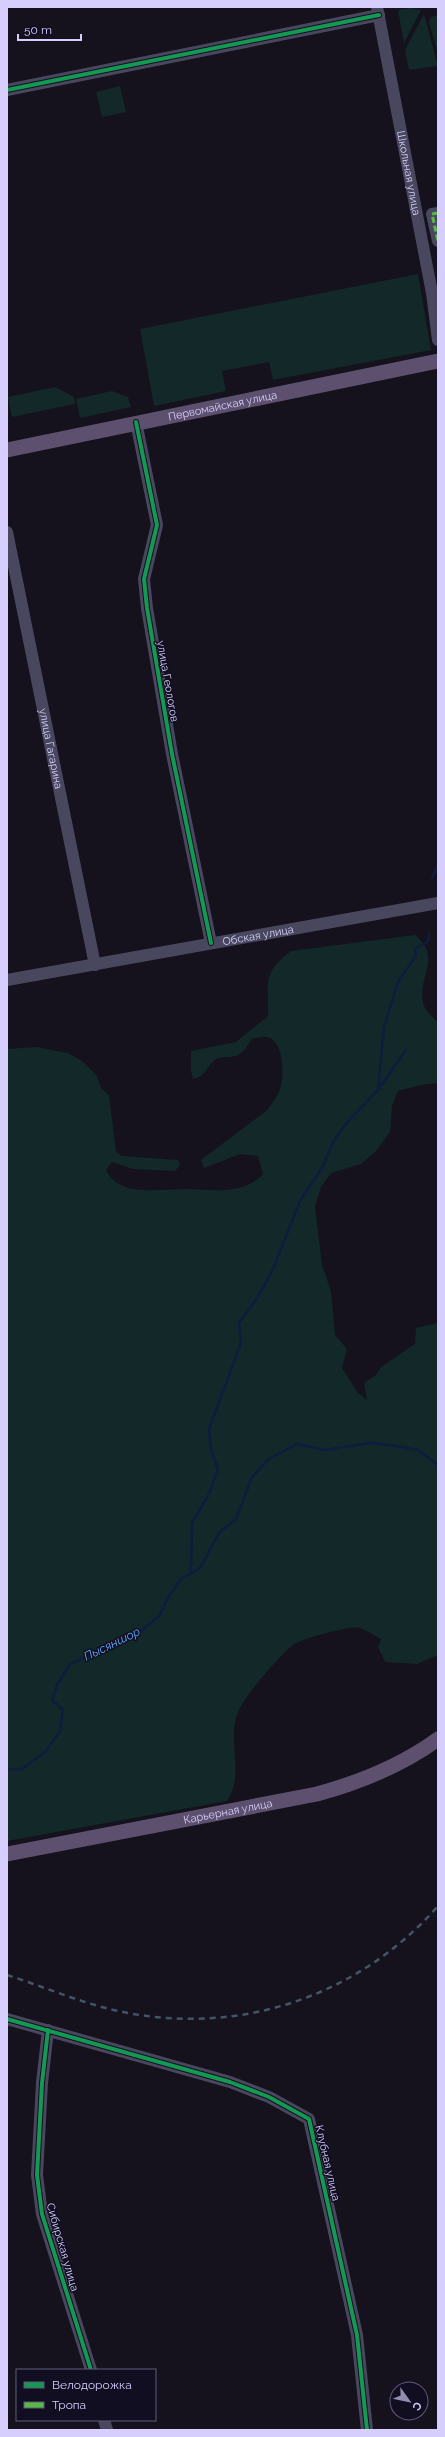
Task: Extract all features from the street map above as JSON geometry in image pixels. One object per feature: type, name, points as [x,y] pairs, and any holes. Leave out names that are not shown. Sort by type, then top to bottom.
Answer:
[{"type":"main road","name":"Первомайская улица","points":[[7,450],[136,422],[438,361]]},
{"type":"main road","name":"Карьерная улица","points":[[7,1854],[317,1794],[347,1786],[390,1769],[438,1739]]},
{"type":"street","points":[[9,90],[378,11]]},
{"type":"street","name":"Школьная улица","points":[[378,11],[432,293],[438,340]]},
{"type":"street","points":[[438,213],[432,214],[438,241]]},
{"type":"street","name":"улица Геологов","points":[[136,422],[157,525],[144,579],[147,608],[172,754],[211,943]]},
{"type":"street","name":"улица Гагарина","points":[[7,532],[95,965]]},
{"type":"street","name":"Обская улица","points":[[7,980],[438,903]]},
{"type":"street","name":"Клубная улица","points":[[7,2019],[230,2082],[269,2098],[309,2119],[357,2335],[367,2430]]},
{"type":"street","name":"Сибирская улица","points":[[48,2030],[42,2083],[37,2175],[41,2206],[91,2369]]},
{"type":"green space","points":[[410,8],[421,10],[404,43],[398,10]]},
{"type":"green space","points":[[424,14],[438,66],[409,70],[405,50]]},
{"type":"green space","points":[[438,15],[438,54],[429,22],[431,17]]},
{"type":"green space","points":[[120,86],[126,112],[102,117],[96,92]]},
{"type":"green space","points":[[418,274],[431,350],[273,380],[269,362],[222,371],[226,391],[154,406],[140,329]]},
{"type":"green space","points":[[55,387],[74,397],[75,404],[12,417],[8,397]]},
{"type":"green space","points":[[112,391],[128,397],[131,407],[80,418],[76,399]]},
{"type":"green space","points":[[415,935],[424,944],[428,953],[427,970],[422,998],[426,1010],[438,1022],[438,1083],[421,1085],[398,1091],[392,1106],[390,1132],[376,1151],[361,1164],[331,1173],[321,1187],[315,1207],[322,1265],[331,1291],[335,1335],[347,1349],[342,1368],[358,1393],[367,1400],[364,1383],[376,1375],[381,1367],[415,1344],[416,1328],[438,1323],[438,1655],[417,1664],[385,1662],[378,1647],[381,1639],[360,1628],[337,1630],[298,1642],[287,1650],[272,1666],[255,1686],[239,1710],[235,1721],[234,1733],[235,1779],[227,1801],[7,1841],[7,1049],[36,1047],[68,1053],[82,1061],[97,1076],[101,1088],[109,1095],[116,1152],[122,1156],[178,1160],[180,1165],[175,1171],[133,1169],[112,1162],[106,1170],[112,1179],[121,1185],[142,1190],[228,1190],[238,1188],[255,1181],[263,1174],[258,1156],[240,1154],[204,1168],[201,1160],[266,1111],[276,1098],[280,1089],[282,1071],[281,1056],[277,1044],[268,1037],[252,1039],[245,1049],[238,1055],[216,1059],[202,1075],[193,1079],[191,1071],[191,1051],[236,1042],[268,1016],[268,987],[271,973],[281,959],[291,951]]},
{"type":"waterway","points":[[432,878],[438,865]]},
{"type":"waterway","points":[[378,1090],[384,1027],[398,982],[416,956],[415,949],[428,941],[429,933]]},
{"type":"waterway","points":[[191,1573],[192,1523],[209,1494],[218,1470],[211,1449],[209,1429],[241,1343],[239,1323],[258,1297],[274,1267],[300,1201],[322,1168],[333,1142],[344,1126],[378,1090],[406,1050]]},
{"type":"waterway","name":"Пысяншор","points":[[7,1769],[22,1769],[46,1751],[60,1731],[63,1710],[52,1700],[58,1683],[70,1664],[140,1632],[159,1616],[169,1596],[181,1579],[200,1568],[219,1533],[236,1519],[252,1477],[269,1459],[297,1444],[325,1450],[369,1443],[418,1450],[438,1465]]},
{"type":"railway","points":[[7,1975],[79,2000],[123,2012],[167,2018],[210,2018],[253,2013],[295,2002],[334,1985],[372,1964],[407,1937],[438,1906]]},
{"type":"marked path","points":[[438,213],[432,214],[438,241]]},
{"type":"cycle path","points":[[7,90],[379,15]]},
{"type":"cycle path","points":[[136,422],[157,525],[144,579],[147,608],[172,754],[211,943]]},
{"type":"cycle path","points":[[7,2019],[230,2082],[269,2097],[309,2119],[357,2335],[367,2430]]},
{"type":"cycle path","points":[[48,2030],[42,2083],[37,2175],[42,2214],[91,2369]]}]
